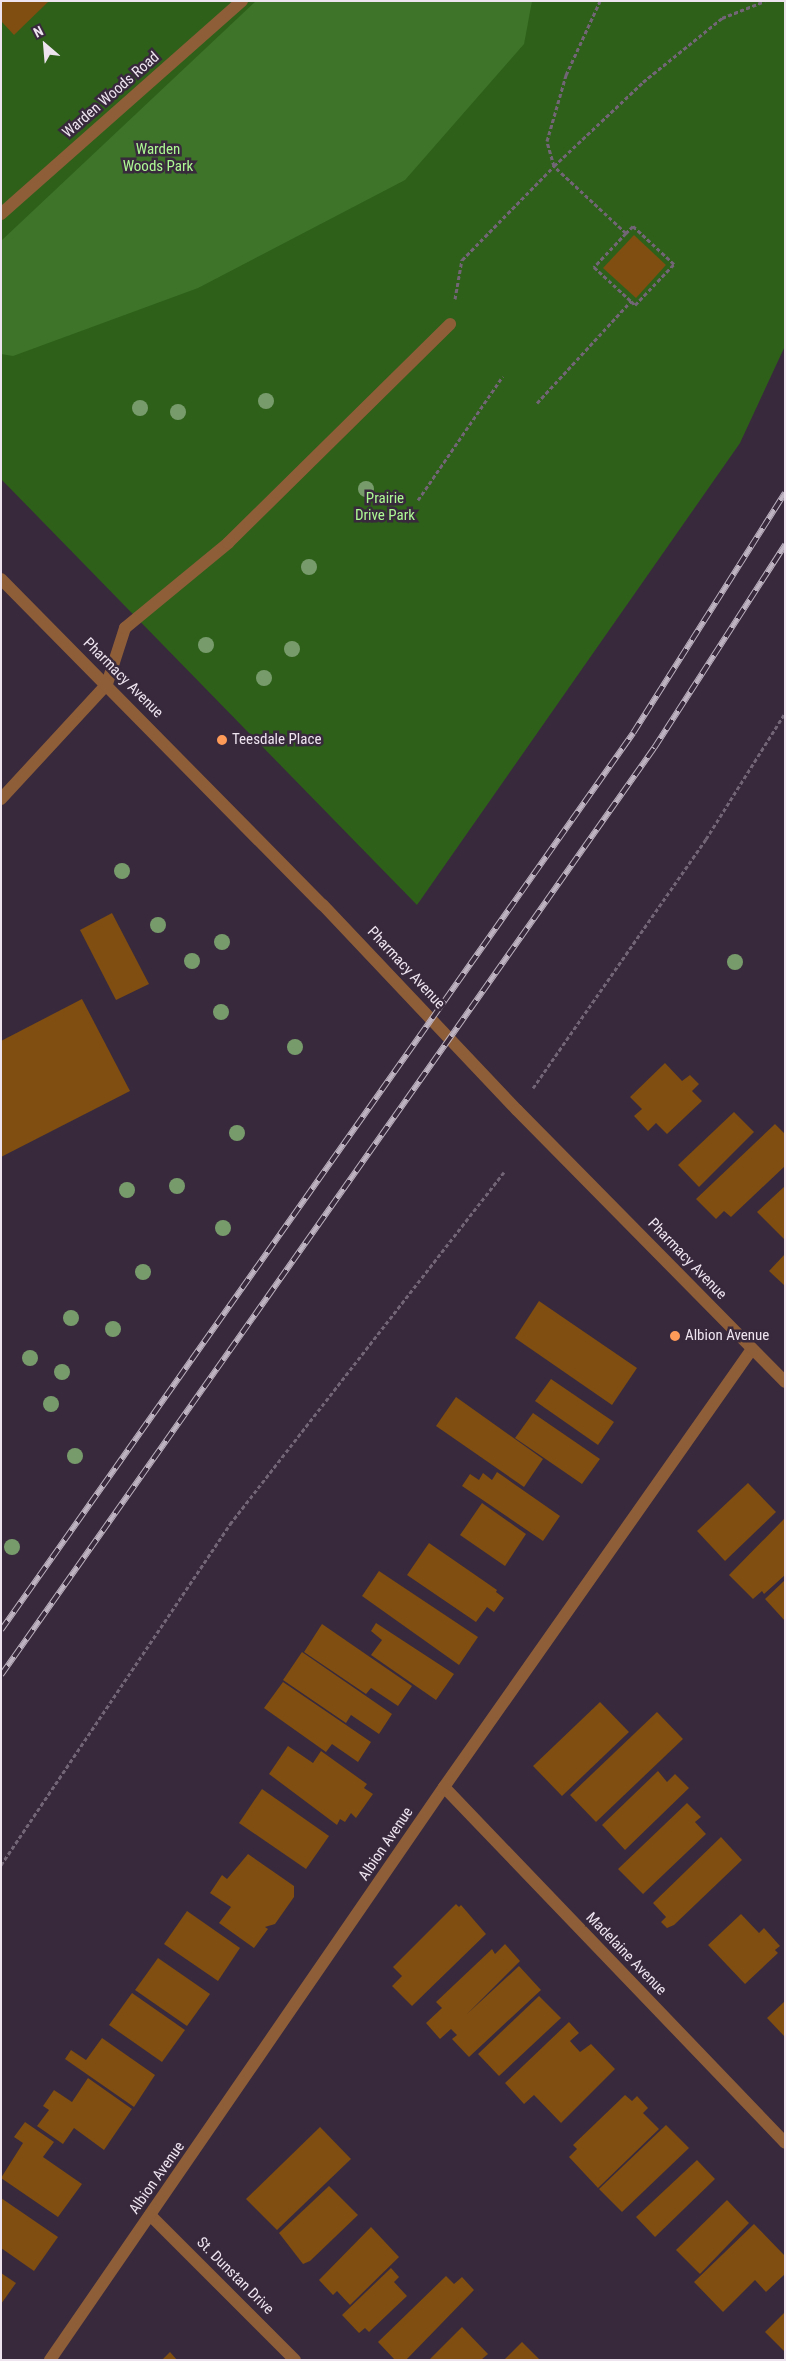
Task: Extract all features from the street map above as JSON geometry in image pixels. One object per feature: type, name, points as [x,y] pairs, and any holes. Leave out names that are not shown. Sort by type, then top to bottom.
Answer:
[{"type":"street","name":"Warden Woods Road","points":[[1,214],[242,1]]},
{"type":"street","points":[[1,799],[107,684],[125,628],[228,543],[450,324]]},
{"type":"street","name":"Pharmacy Avenue","points":[[1,579],[324,904],[517,1110],[785,1382]]},
{"type":"street","name":"Albion Avenue","points":[[50,2360],[444,1787],[752,1349]]},
{"type":"street","name":"Madelaine Avenue","points":[[444,1787],[785,2143]]},
{"type":"street","name":"St. Dunstan Drive","points":[[150,2215],[295,2360]]},
{"type":"path","points":[[600,1],[566,75],[546,141],[554,166],[626,233]]},
{"type":"path","points":[[450,324],[462,260],[554,166],[643,82],[722,18],[765,1]]},
{"type":"path","points":[[633,226],[674,264],[635,305],[631,301],[594,268],[633,226]]},
{"type":"path","points":[[537,403],[631,301]]},
{"type":"path","points":[[418,500],[503,376]]},
{"type":"path","points":[[517,1110],[706,839],[785,713]]},
{"type":"path","points":[[1,1865],[230,1524],[504,1172]]},
{"type":"green space","name":"Prairie Drive Park","points":[[1,1],[785,1],[785,346],[740,443],[417,905],[1,479]]},
{"type":"green space","name":"Warden Woods Park","points":[[256,1],[532,1],[524,44],[405,180],[198,288],[13,356],[1,354],[1,241]]},
{"type":"building","points":[[1,1],[49,1],[14,35],[1,21]]},
{"type":"building","points":[[634,235],[666,265],[636,298],[603,268]]},
{"type":"building","points":[[112,913],[149,984],[116,1000],[80,930]]},
{"type":"building","points":[[82,999],[130,1091],[1,1157],[1,1041]]},
{"type":"building","points":[[665,1063],[682,1081],[690,1075],[699,1084],[692,1091],[702,1101],[667,1134],[656,1123],[648,1131],[634,1116],[642,1109],[630,1097]]},
{"type":"building","points":[[734,1112],[754,1132],[699,1187],[678,1165]]},
{"type":"building","points":[[775,1124],[785,1134],[785,1166],[731,1217],[724,1211],[716,1219],[696,1199]]},
{"type":"building","points":[[785,1186],[785,1240],[757,1212]]},
{"type":"building","points":[[785,1254],[785,1286],[769,1271]]},
{"type":"building","points":[[539,1301],[637,1368],[612,1405],[515,1338]]},
{"type":"building","points":[[551,1379],[614,1422],[598,1445],[535,1401]]},
{"type":"building","points":[[456,1397],[543,1459],[524,1487],[436,1426]]},
{"type":"building","points":[[533,1413],[600,1459],[582,1484],[515,1438]]},
{"type":"building","points":[[497,1472],[560,1516],[543,1541],[462,1486],[470,1474],[479,1480],[483,1473],[492,1480]]},
{"type":"building","points":[[748,1483],[776,1512],[725,1561],[697,1531]]},
{"type":"building","points":[[482,1503],[526,1534],[505,1566],[460,1535]]},
{"type":"building","points":[[784,1519],[785,1575],[764,1594],[762,1591],[753,1599],[729,1575]]},
{"type":"building","points":[[429,1543],[497,1590],[496,1592],[504,1598],[494,1612],[487,1607],[476,1622],[407,1575]]},
{"type":"building","points":[[379,1571],[478,1637],[459,1665],[362,1596]]},
{"type":"building","points":[[785,1580],[785,1621],[765,1599]]},
{"type":"building","points":[[376,1623],[454,1674],[436,1700],[371,1655],[382,1640],[371,1631]]},
{"type":"building","points":[[322,1624],[412,1686],[398,1706],[371,1688],[366,1694],[304,1652]]},
{"type":"building","points":[[302,1652],[392,1714],[379,1734],[351,1715],[346,1723],[283,1680]]},
{"type":"building","points":[[283,1682],[371,1742],[358,1762],[332,1744],[326,1752],[264,1708]]},
{"type":"building","points":[[600,1702],[629,1732],[562,1796],[533,1766]]},
{"type":"building","points":[[657,1712],[683,1739],[596,1822],[570,1795]]},
{"type":"building","points":[[288,1746],[313,1763],[321,1751],[367,1784],[364,1788],[373,1794],[356,1818],[351,1813],[345,1822],[340,1819],[337,1825],[269,1774]]},
{"type":"building","points":[[658,1771],[667,1782],[675,1774],[689,1788],[625,1850],[602,1825]]},
{"type":"building","points":[[262,1789],[329,1836],[306,1869],[239,1823]]},
{"type":"building","points":[[687,1803],[701,1817],[695,1822],[706,1834],[643,1894],[618,1869]]},
{"type":"building","points":[[721,1837],[742,1860],[674,1925],[667,1928],[661,1922],[666,1917],[653,1903]]},
{"type":"building","points":[[248,1854],[294,1886],[294,1897],[275,1924],[265,1927],[268,1929],[254,1948],[219,1923],[231,1907],[210,1893],[222,1875],[227,1879]]},
{"type":"building","points":[[456,1904],[459,1907],[461,1905],[486,1934],[412,2006],[392,1986],[402,1976],[393,1967]]},
{"type":"building","points":[[187,1911],[240,1948],[218,1981],[164,1944]]},
{"type":"building","points":[[741,1914],[759,1933],[764,1928],[780,1946],[775,1950],[778,1953],[745,1984],[708,1945]]},
{"type":"building","points":[[505,1944],[520,1961],[467,2014],[519,1966],[541,1990],[469,2057],[452,2039],[457,2035],[451,2029],[440,2039],[426,2023],[442,2008],[436,2002],[492,1949],[495,1954]]},
{"type":"building","points":[[158,1958],[210,1994],[187,2026],[135,1990]]},
{"type":"building","points":[[132,1993],[185,2030],[162,2062],[109,2025]]},
{"type":"building","points":[[539,1996],[561,2018],[499,2076],[478,2054]]},
{"type":"building","points":[[785,2001],[785,2037],[767,2018]]},
{"type":"building","points":[[569,2022],[579,2033],[570,2041],[580,2052],[591,2044],[615,2069],[561,2123],[534,2095],[524,2104],[505,2083]]},
{"type":"building","points":[[102,2038],[155,2075],[134,2107],[65,2059],[71,2050],[86,2060]]},
{"type":"building","points":[[88,2078],[132,2109],[104,2150],[74,2128],[63,2144],[37,2126],[49,2110],[43,2106],[54,2090],[72,2102]]},
{"type":"building","points":[[625,2095],[632,2101],[637,2096],[648,2108],[643,2113],[659,2129],[598,2188],[569,2157],[577,2149],[573,2145]]},
{"type":"building","points":[[25,2122],[54,2142],[43,2157],[82,2184],[58,2217],[1,2178],[23,2143],[14,2137]]},
{"type":"building","points":[[666,2125],[689,2148],[622,2212],[599,2189]]},
{"type":"building","points":[[320,2127],[351,2159],[277,2230],[246,2199]]},
{"type":"building","points":[[697,2160],[715,2179],[655,2237],[636,2217]]},
{"type":"building","points":[[329,2186],[358,2215],[310,2261],[303,2264],[279,2233]]},
{"type":"building","points":[[1,2198],[58,2237],[34,2271],[1,2248]]},
{"type":"building","points":[[727,2200],[749,2223],[700,2274],[676,2250]]},
{"type":"building","points":[[754,2224],[785,2256],[785,2274],[766,2292],[755,2280],[723,2312],[694,2282]]},
{"type":"building","points":[[371,2227],[399,2257],[350,2305],[337,2291],[333,2295],[319,2280]]},
{"type":"building","points":[[391,2268],[399,2277],[394,2282],[407,2296],[369,2332],[365,2328],[359,2333],[342,2315]]},
{"type":"building","points":[[1,2273],[16,2283],[1,2304]]},
{"type":"building","points":[[446,2276],[454,2284],[462,2277],[474,2290],[406,2360],[395,2360],[378,2342]]},
{"type":"building","points":[[785,2312],[785,2352],[765,2332]]},
{"type":"building","points":[[462,2327],[488,2354],[481,2360],[429,2360]]},
{"type":"building","points":[[522,2342],[540,2360],[504,2360]]},
{"type":"building","points":[[170,2352],[177,2360],[162,2360]]},
{"type":"railway","points":[[1,1630],[633,733],[785,493]]},
{"type":"railway","points":[[1,1675],[654,748],[785,545]]},
{"type":"place","name":"Teesdale Place","points":[[222,740]]},
{"type":"place","name":"Albion Avenue","points":[[675,1336]]}]
